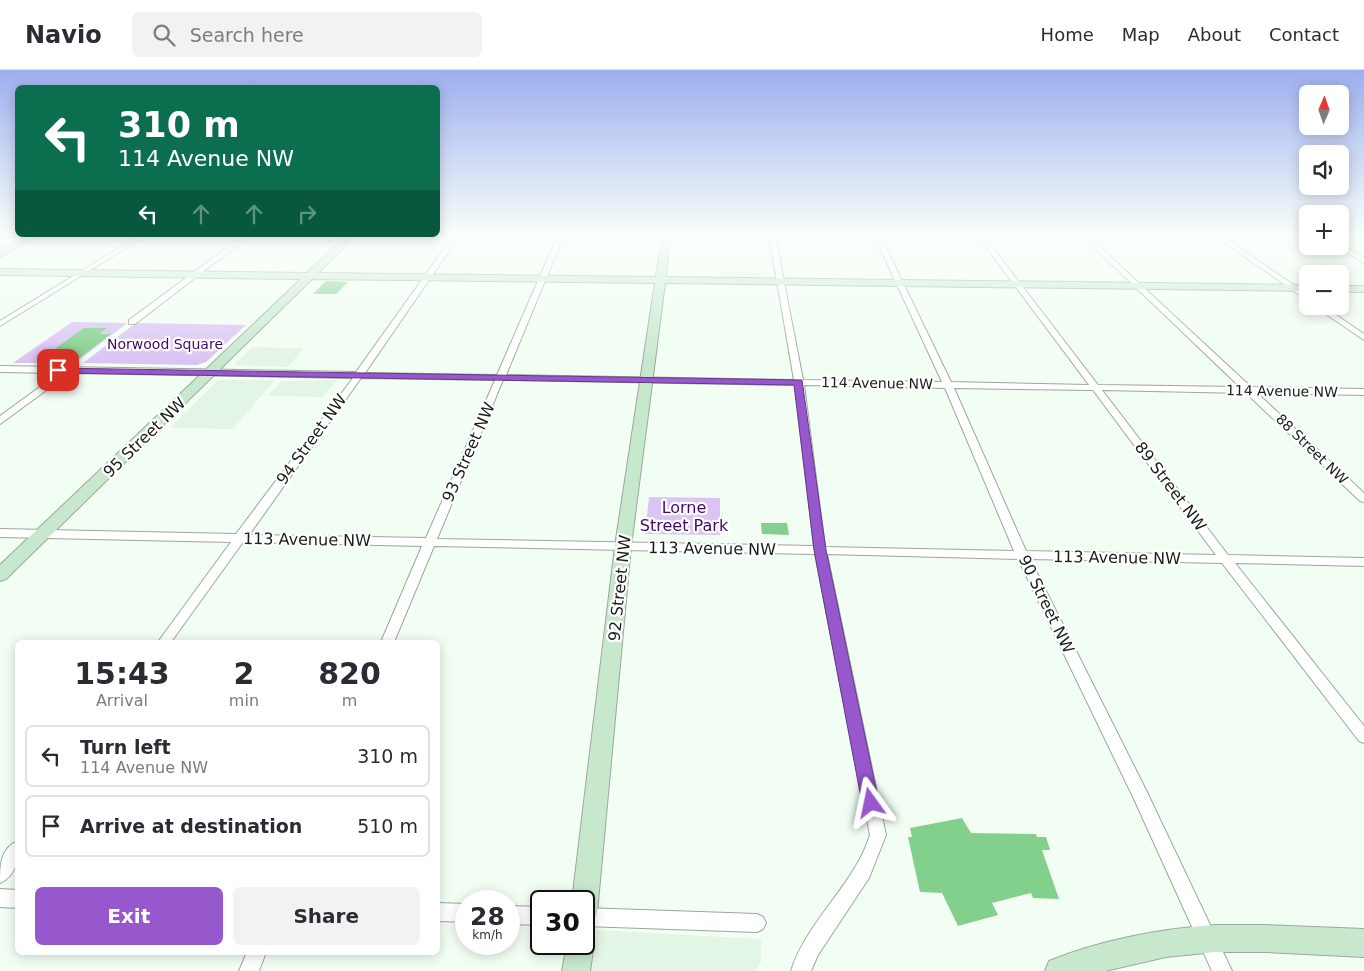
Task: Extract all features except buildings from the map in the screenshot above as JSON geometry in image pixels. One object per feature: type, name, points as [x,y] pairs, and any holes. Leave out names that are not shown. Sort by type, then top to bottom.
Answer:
[{"type":"street","points":[[0,324],[75,277]]},
{"type":"street","points":[[132,322],[192,277]]},
{"type":"street","name":"95 Street NW","points":[[0,575],[310,277]]},
{"type":"street","name":"94 Street NW","points":[[165,640],[359,375],[426,277]]},
{"type":"street","points":[[431,277],[1299,288]]},
{"type":"street","points":[[778,277],[799,382],[820,550],[878,835],[873,853],[864,873],[807,954],[801,971]]},
{"type":"street","name":"90 Street NW","points":[[897,277],[948,385],[1022,554],[1140,795],[1222,971]]},
{"type":"street","name":"89 Street NW","points":[[1011,277],[1097,387],[1225,559],[1364,736]]},
{"type":"street","name":"88 Street NW","points":[[1129,277],[1251,390],[1364,499]]},
{"type":"street","points":[[1276,277],[1299,293]]},
{"type":"street","name":"93 Street NW","points":[[388,640],[502,377],[542,278]]},
{"type":"street","name":"92 Street NW","points":[[586,890],[623,546],[661,280]]},
{"type":"street","points":[[1349,289],[1364,289]]},
{"type":"street","points":[[1331,315],[1364,338]]},
{"type":"street","name":"114 Avenue NW","points":[[0,369],[1364,392]]},
{"type":"street","points":[[0,421],[68,370]]},
{"type":"street","name":"113 Avenue NW","points":[[0,533],[1364,562]]},
{"type":"street","points":[[0,874],[15,853]]},
{"type":"street","points":[[0,898],[15,899]]},
{"type":"street","points":[[440,912],[455,913]]},
{"type":"street","points":[[595,917],[756,923]]},
{"type":"street","points":[[1059,971],[1118,952],[1167,943],[1208,939],[1364,943]]},
{"type":"street","points":[[249,971],[256,955]]},
{"type":"street","points":[[576,971],[578,955]]},
{"type":"shaded area","points":[[252,347],[304,348],[288,367],[234,365]]},
{"type":"shaded area","points":[[218,380],[275,380],[233,429],[170,428]]},
{"type":"shaded area","points":[[337,380],[323,397],[268,396],[281,381]]},
{"type":"shaded area","points":[[596,930],[761,939],[761,962],[756,971],[591,971],[593,955],[595,955]]},
{"type":"green space","name":"Norwood Square","points":[[72,322],[127,323],[75,363],[13,363]]},
{"type":"green space","name":"Norwood Square","points":[[136,323],[246,325],[206,362],[197,365],[83,363]]},
{"type":"green space","name":"Lorne Street Park","points":[[649,497],[720,498],[720,535],[645,534]]},
{"type":"route","points":[[58,370],[799,382],[820,550],[871,803]]}]
